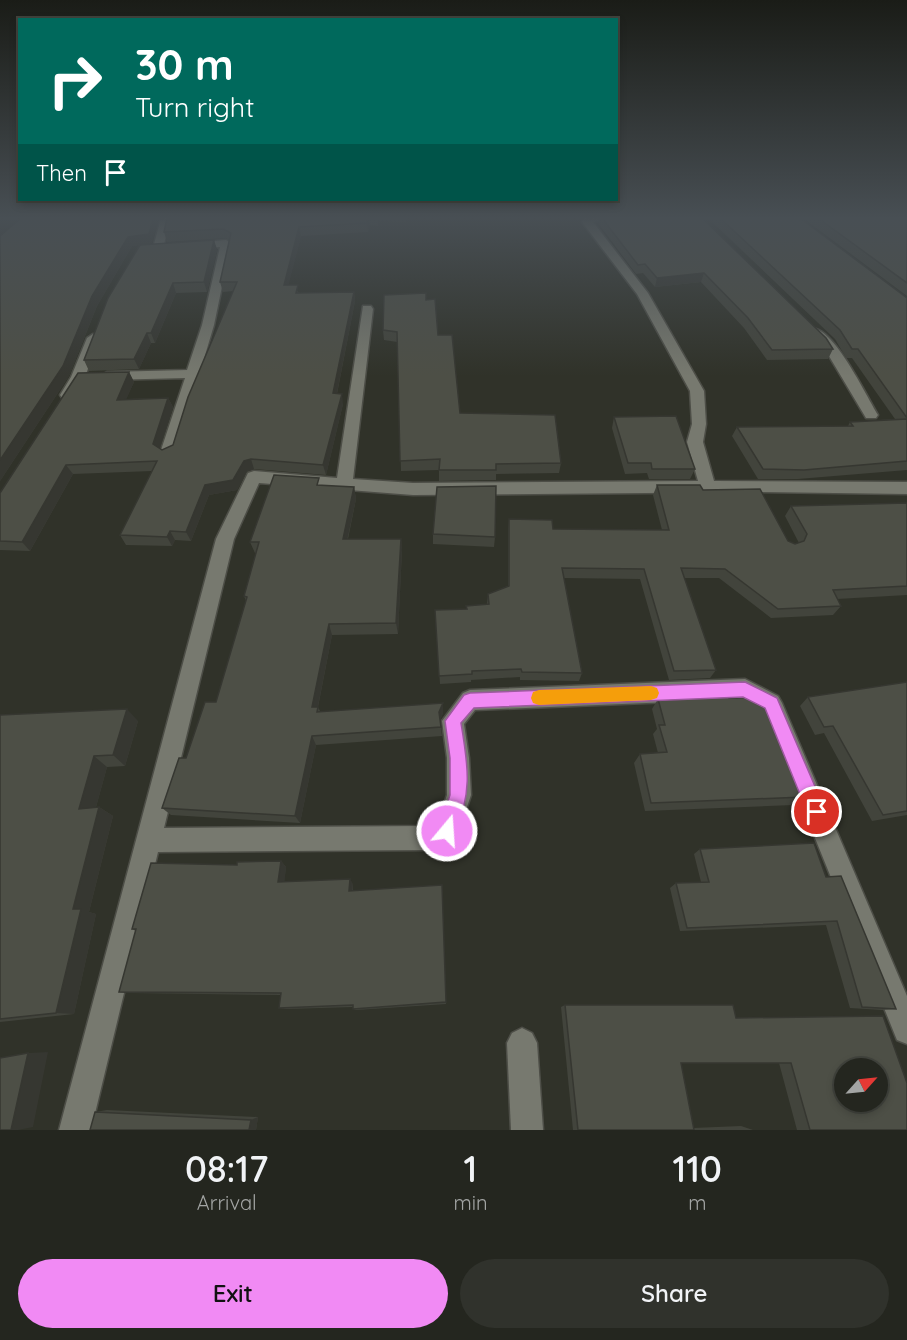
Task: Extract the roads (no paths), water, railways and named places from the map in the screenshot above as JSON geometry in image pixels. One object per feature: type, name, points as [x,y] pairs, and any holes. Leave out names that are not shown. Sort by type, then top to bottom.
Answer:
[{"type":"street","points":[[168,453],[208,326],[220,271]]},
{"type":"street","points":[[625,271],[642,292],[697,391],[699,424],[695,442],[708,487]]},
{"type":"street","points":[[344,484],[367,309]]},
{"type":"street","points":[[59,407],[78,377],[97,327]]},
{"type":"street","points":[[811,327],[828,344],[871,415]]},
{"type":"street","points":[[78,377],[192,374]]},
{"type":"street","points":[[75,1130],[225,539],[254,477],[413,489],[758,486],[907,488]]},
{"type":"street","points":[[758,486],[768,506]]},
{"type":"street","points":[[149,840],[423,838],[447,831],[459,795],[458,758],[453,721],[470,700],[745,689],[771,703],[907,1030]]},
{"type":"street","points":[[522,1043],[527,1130]]}]
